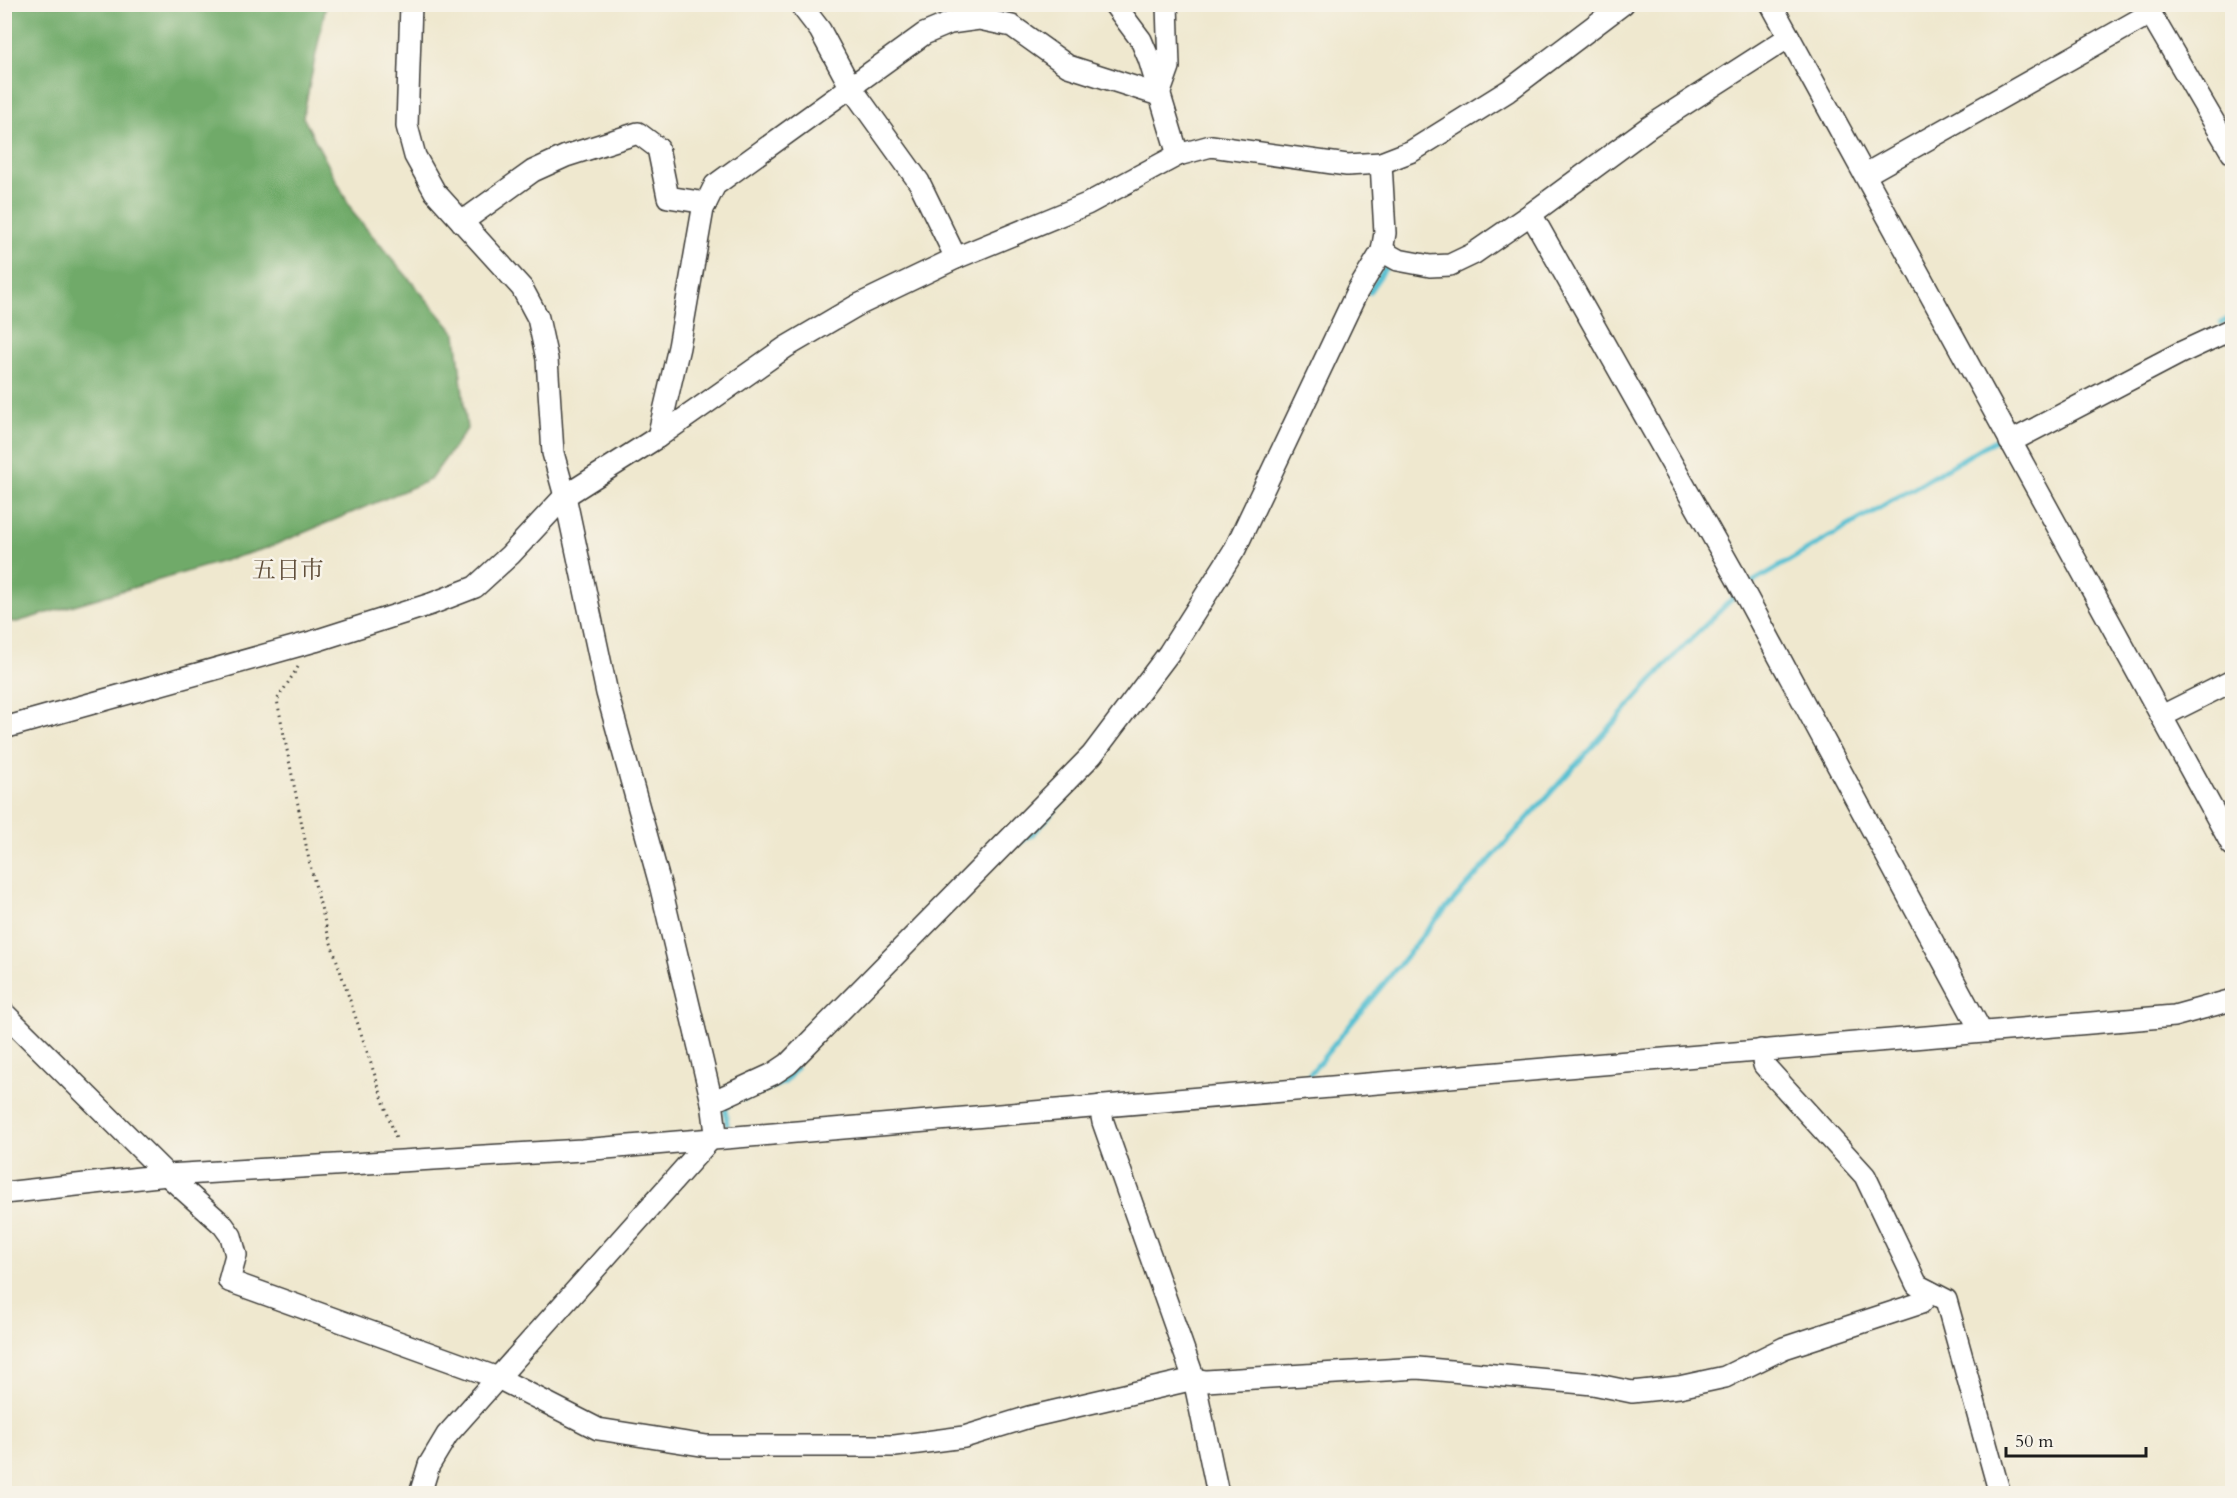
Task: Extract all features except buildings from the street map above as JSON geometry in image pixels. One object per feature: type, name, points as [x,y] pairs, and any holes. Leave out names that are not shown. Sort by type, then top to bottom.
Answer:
[{"type":"street","points":[[411,4],[407,126],[415,156],[435,192],[522,288],[538,318],[547,359],[553,453],[565,496],[607,693],[660,884],[716,1132],[447,1436],[429,1465],[420,1494]]},
{"type":"street","points":[[800,4],[820,30],[850,86],[919,182],[956,258]]},
{"type":"street","points":[[1114,4],[1141,40],[1179,155]]},
{"type":"street","points":[[1159,95],[1169,67],[1167,4]]},
{"type":"street","points":[[4,728],[315,640],[431,604],[475,587],[510,555],[565,496],[658,437],[796,342],[856,306],[956,258],[1087,204],[1179,155],[1211,146],[1347,165],[1381,163],[1412,151],[1508,91],[1623,4]]},
{"type":"street","points":[[1771,4],[2232,845]]},
{"type":"street","points":[[1866,174],[2149,7],[2232,153]]},
{"type":"street","points":[[658,437],[679,347],[706,203],[715,185],[924,34],[950,23],[979,19],[1012,26],[1068,66],[1159,95]]},
{"type":"street","points":[[1382,251],[1398,260],[1430,266],[1450,265],[1473,254],[1649,127],[1789,37]]},
{"type":"street","points":[[462,222],[533,171],[566,156],[638,133],[658,148],[668,197],[706,203]]},
{"type":"street","points":[[711,1102],[773,1074],[788,1064],[1092,754],[1169,653],[1234,549],[1357,292],[1382,251],[1385,233],[1381,163]]},
{"type":"street","points":[[1531,214],[1741,588],[1981,1031]]},
{"type":"street","points":[[2007,436],[2232,329]]},
{"type":"street","points":[[2162,716],[2232,681]]},
{"type":"street","points":[[4,1193],[168,1175],[582,1150],[705,1146],[1762,1057],[1981,1031],[2174,1016],[2232,1000]]},
{"type":"street","points":[[4,1013],[168,1175],[223,1225],[231,1236],[236,1256],[229,1281],[498,1378],[598,1429],[707,1446],[895,1446],[953,1438],[1029,1417],[1194,1379],[1206,1381],[1318,1376],[1418,1368],[1593,1384],[1632,1392],[1679,1387],[1725,1377],[1784,1348],[1921,1303],[1930,1292]]},
{"type":"street","points":[[1762,1057],[1865,1176],[1917,1285],[1946,1300],[2000,1494]]},
{"type":"street","points":[[1102,1113],[1194,1379],[1218,1494]]},
{"type":"path","points":[[315,640],[277,700],[310,865],[328,934],[403,1160]]},
{"type":"green space","points":[[18,5],[326,5],[303,117],[354,214],[456,334],[467,429],[430,480],[267,548],[17,622],[5,621],[4,18]]},
{"type":"waterway","points":[[1369,292],[1387,266]]},
{"type":"waterway","points":[[2221,323],[2232,317]]},
{"type":"waterway","points":[[1746,586],[2002,436]]},
{"type":"waterway","points":[[1306,1079],[1434,922],[1674,656],[1739,592]]},
{"type":"waterway","points":[[1018,844],[1033,834],[1072,790]]},
{"type":"waterway","points":[[743,1099],[785,1082],[796,1068]]},
{"type":"waterway","points":[[727,1124],[725,1107],[729,1105]]},
{"type":"district","name":"五日市","points":[[288,570]]}]
